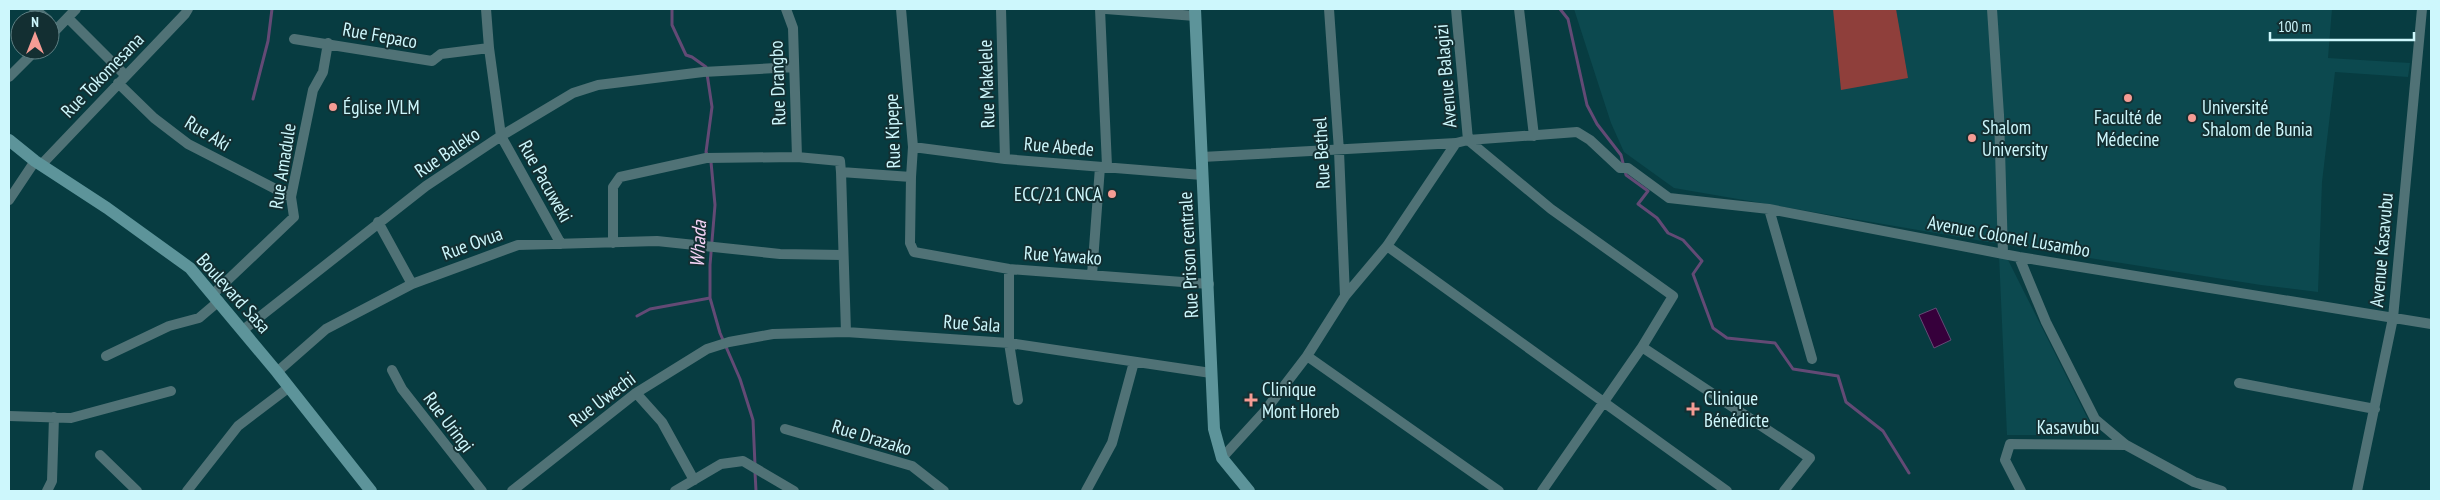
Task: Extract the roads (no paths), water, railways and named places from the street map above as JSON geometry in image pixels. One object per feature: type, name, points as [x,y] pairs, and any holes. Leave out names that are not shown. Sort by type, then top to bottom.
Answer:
[{"type":"street","points":[[60,21],[68,18],[76,9]]},
{"type":"street","name":"Rue Tokomesana","points":[[9,200],[38,163],[188,9]]},
{"type":"street","points":[[486,9],[488,48],[501,136]]},
{"type":"street","name":"Rue Drangbo","points":[[786,9],[793,28],[797,157]]},
{"type":"street","name":"Rue Kipepe","points":[[902,9],[914,148],[910,177],[910,243],[914,252]]},
{"type":"street","name":"Rue Makelele","points":[[1001,9],[1006,159]]},
{"type":"street","points":[[1092,275],[1104,167],[1100,9]]},
{"type":"street","points":[[1106,9],[1195,12]]},
{"type":"street","name":"Rue Bethel","points":[[1329,9],[1340,151],[1345,296]]},
{"type":"street","name":"Avenue Balagizi","points":[[1456,9],[1468,140]]},
{"type":"street","points":[[1519,9],[1534,136]]},
{"type":"street","points":[[1992,9],[1999,116],[2003,254]]},
{"type":"street","name":"Avenue Kasavubu","points":[[2357,491],[2393,318],[2422,9]]},
{"type":"street","name":"Rue Prison centrale","points":[[1195,12],[1209,284],[1214,429],[1222,458],[1247,491]]},
{"type":"street","points":[[68,18],[125,75]]},
{"type":"street","name":"Rue Fepaco","points":[[294,38],[432,61],[441,54],[488,48]]},
{"type":"street","name":"Rue Amadule","points":[[216,298],[294,217],[291,197],[313,90],[323,72],[328,43]]},
{"type":"street","points":[[9,78],[26,60]]},
{"type":"street","name":"Rue Baleko","points":[[243,330],[378,222],[501,136],[573,92],[598,85],[707,72],[794,67]]},
{"type":"street","name":"Rue Aki","points":[[118,83],[154,118],[188,144],[291,197]]},
{"type":"street","name":"Avenue Colonel Lusambo","points":[[1202,157],[1340,151],[1577,132],[1590,140],[1624,168],[1669,198],[1769,209],[2019,257],[2431,324]]},
{"type":"street","name":"Rue Pacuweki","points":[[501,136],[561,244]]},
{"type":"street","name":"Boulevard Sasa","points":[[9,140],[38,163],[107,208],[190,268],[243,330],[371,491]]},
{"type":"street","points":[[1468,140],[1551,209],[1673,296],[1642,346],[1542,491]]},
{"type":"street","points":[[1222,458],[1264,412],[1307,356],[1345,296],[1387,246],[1456,143]]},
{"type":"street","name":"Rue Abede","points":[[914,148],[1006,159],[1202,175]]},
{"type":"street","points":[[613,243],[613,187],[620,177],[708,158],[797,157],[840,161],[846,332]]},
{"type":"street","points":[[841,172],[910,177]]},
{"type":"street","points":[[1769,209],[1812,360]]},
{"type":"street","points":[[378,222],[412,284]]},
{"type":"street","name":"Rue Ovua","points":[[277,372],[326,329],[412,284],[518,245],[657,241],[712,245],[780,254],[842,255]]},
{"type":"street","points":[[1387,246],[1728,491]]},
{"type":"street","name":"Rue Yawako","points":[[914,252],[1009,268],[1209,284]]},
{"type":"street","points":[[2019,257],[2046,322],[2095,418],[2126,445],[2193,487],[2222,491]]},
{"type":"street","points":[[1009,268],[1009,343],[1018,400]]},
{"type":"street","points":[[106,356],[169,326],[199,318],[216,298]]},
{"type":"street","name":"Rue Sala","points":[[725,343],[773,334],[846,332],[1009,343],[1211,373]]},
{"type":"street","name":"Rue Uwechi","points":[[512,491],[636,393],[707,349],[725,343]]},
{"type":"street","points":[[1642,346],[1810,458],[1784,491]]},
{"type":"street","points":[[1307,356],[1499,491]]},
{"type":"street","points":[[1086,491],[1112,443],[1134,362]]},
{"type":"street","name":"Rue Uringi","points":[[392,370],[402,389],[482,491]]},
{"type":"street","points":[[2240,383],[2375,409]]},
{"type":"street","points":[[187,491],[238,426],[288,388]]},
{"type":"street","points":[[9,416],[71,418],[171,390]]},
{"type":"street","points":[[636,393],[662,422],[694,480]]},
{"type":"street","points":[[47,491],[52,481],[54,417]]},
{"type":"street","name":"Rue Drazako","points":[[785,429],[912,466],[944,491]]},
{"type":"street","name":"Kasavubu","points":[[2021,491],[2005,460],[2010,444],[2126,445]]},
{"type":"street","points":[[100,455],[137,491]]},
{"type":"street","points":[[675,491],[721,464],[743,461],[794,491]]},
{"type":"waterway","points":[[253,99],[268,41],[272,9]]},
{"type":"waterway","name":"Whada","points":[[672,9],[672,25],[686,55],[706,67],[712,107],[706,152],[711,162],[715,205],[710,265],[710,298],[720,333],[740,379],[753,420],[755,465]]},
{"type":"waterway","points":[[1560,9],[1568,19],[1587,105],[1597,124],[1621,155],[1626,175],[1648,191],[1638,204],[1657,218],[1668,233],[1683,240],[1702,261],[1693,274],[1713,328],[1727,338],[1775,343],[1793,369],[1838,376],[1846,402],[1883,431],[1909,473]]},
{"type":"waterway","points":[[637,316],[650,309],[710,298]]},
{"type":"waterway","name":"Whada","points":[[755,472],[756,491]]},
{"type":"place","name":"Faculté de Médecine","points":[[2128,98]]},
{"type":"place","name":"Église JVLM","points":[[333,107]]},
{"type":"place","name":"Université Shalom de Bunia","points":[[2192,118]]},
{"type":"place","name":"Shalom University","points":[[1972,138]]},
{"type":"place","name":"ECC/21 CNCA","points":[[1112,194]]},
{"type":"place","name":"Clinique Mont Horeb","points":[[1251,400]]},
{"type":"place","name":"Clinique Bénédicte","points":[[1693,409]]}]
